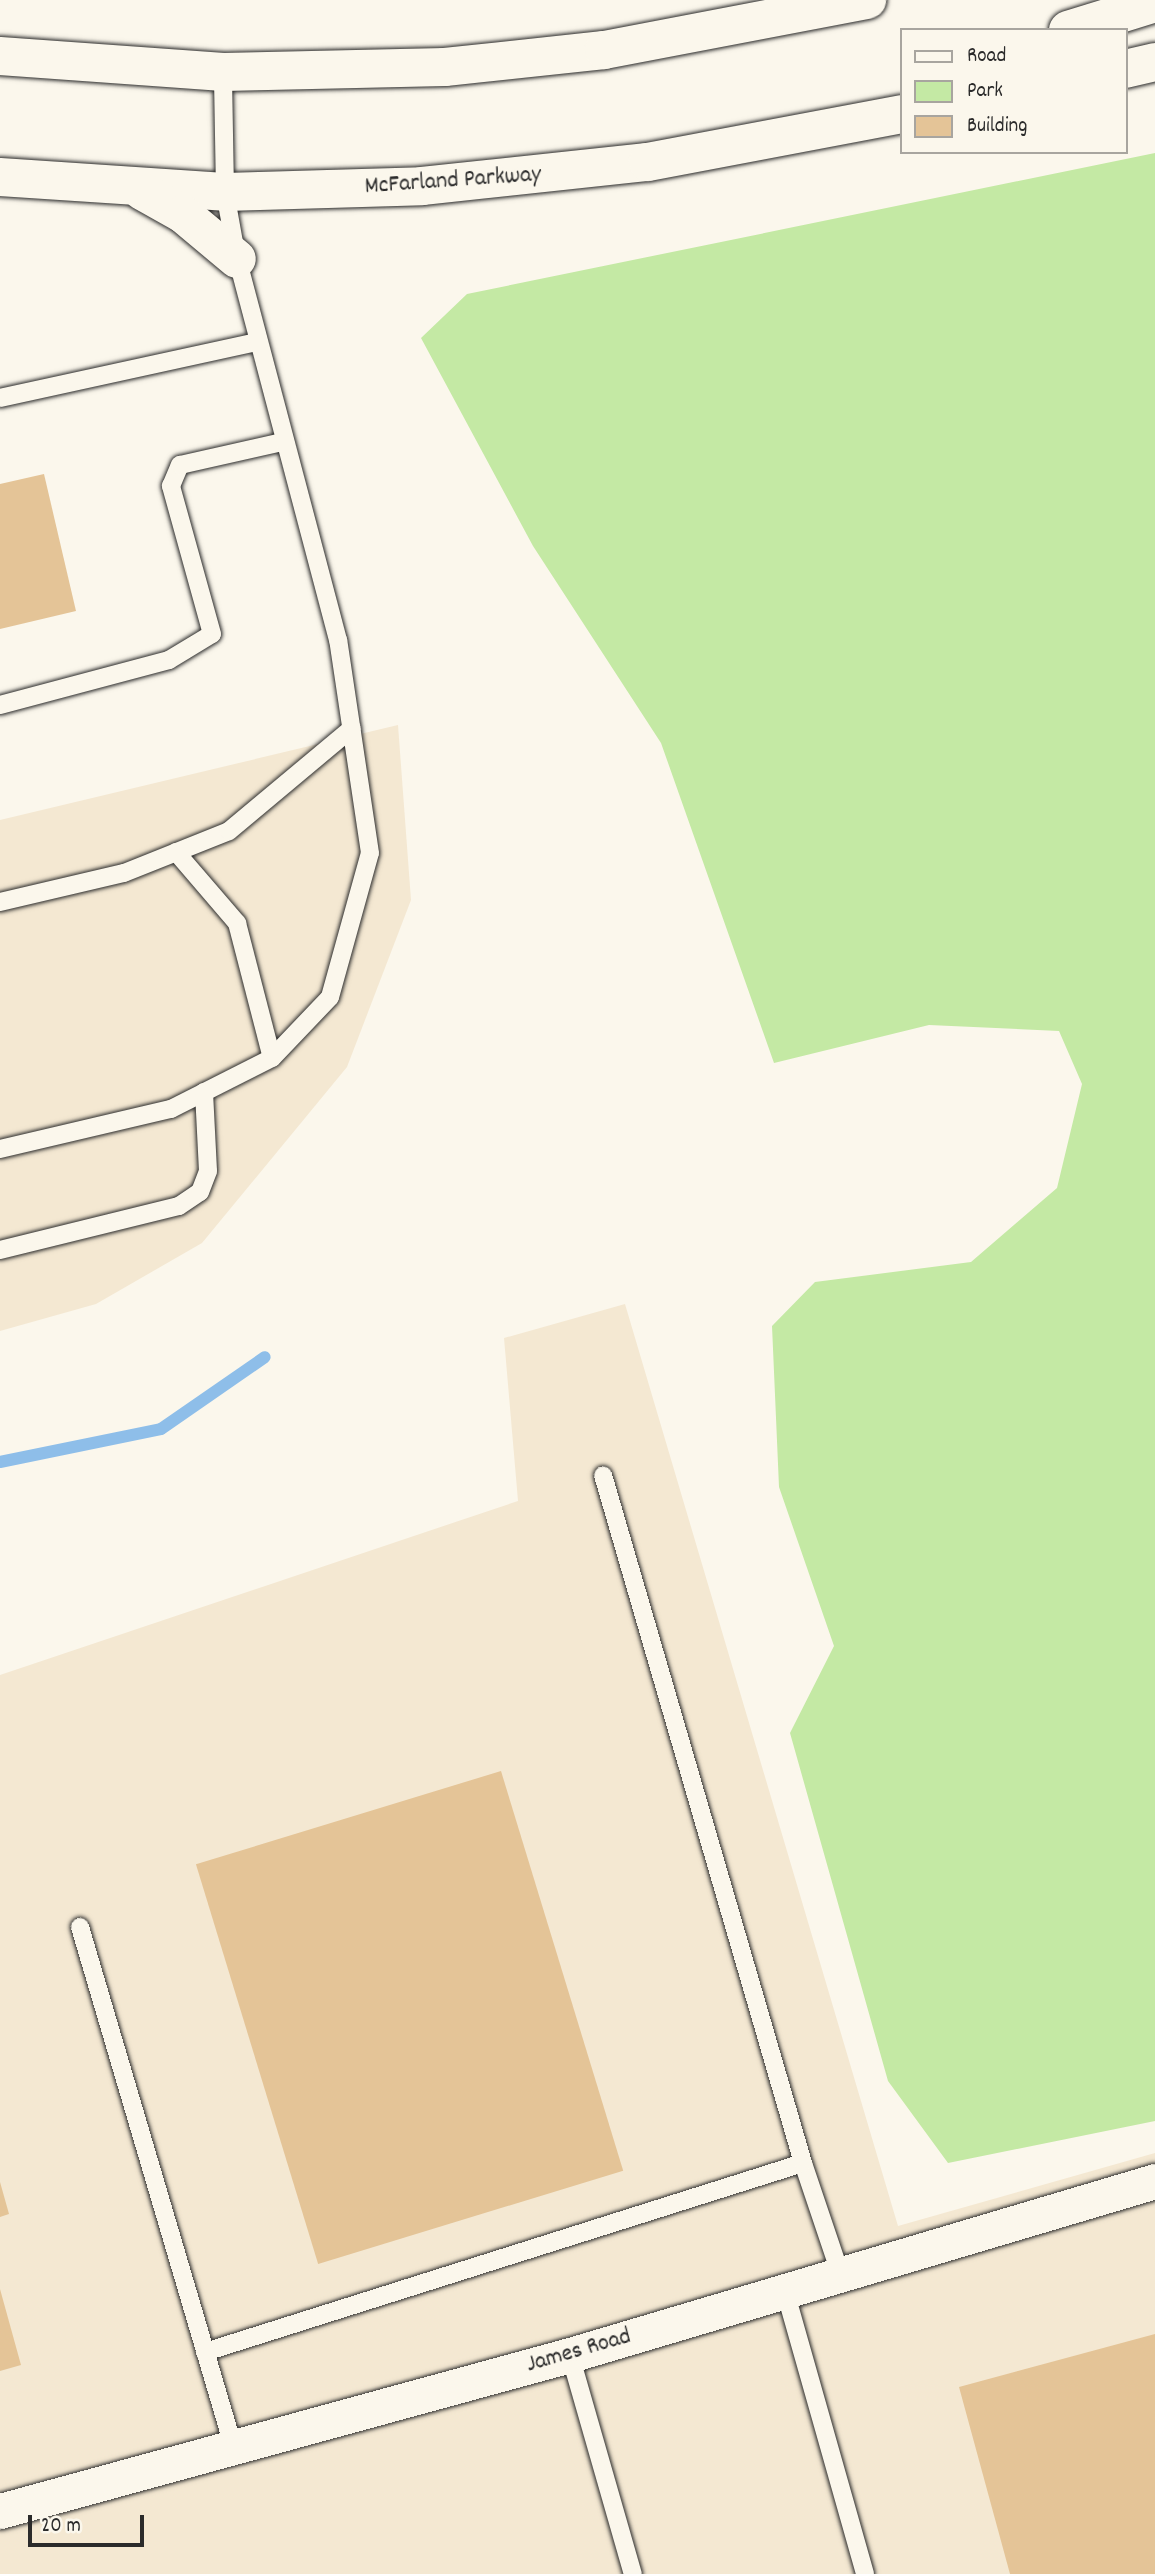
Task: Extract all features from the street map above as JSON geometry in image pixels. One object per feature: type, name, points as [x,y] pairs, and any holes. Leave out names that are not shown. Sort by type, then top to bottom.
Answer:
[{"type":"main road","points":[[0,56],[223,72],[363,72],[524,59],[867,0]]},
{"type":"main road","points":[[1075,28],[1155,3]]},
{"type":"main road","points":[[1127,69],[1155,62]]},
{"type":"main road","points":[[856,124],[900,101]]},
{"type":"main road","name":"McFarland Parkway","points":[[0,177],[138,189],[225,192],[422,186],[572,172],[900,114]]},
{"type":"main road","points":[[138,189],[183,214],[237,260]]},
{"type":"street","name":"James Road","points":[[0,2511],[570,2356],[840,2273],[1155,2181]]},
{"type":"lane","points":[[0,1149],[171,1109],[272,1058],[330,997],[370,853],[338,640],[282,442],[237,260],[225,192],[223,72]]},
{"type":"lane","points":[[0,398],[256,342]]},
{"type":"lane","points":[[0,705],[169,660],[212,634],[171,486],[180,465],[282,442]]},
{"type":"lane","points":[[0,902],[124,873],[229,831],[352,729]]},
{"type":"lane","points":[[176,852],[237,923],[272,1058]]},
{"type":"lane","points":[[0,1250],[179,1206],[200,1192],[208,1171],[204,1092]]},
{"type":"lane","points":[[603,1475],[803,2163],[840,2273]]},
{"type":"lane","points":[[80,1927],[234,2449]]},
{"type":"lane","points":[[205,2352],[803,2163]]},
{"type":"lane","points":[[785,2291],[865,2574]]},
{"type":"lane","points":[[570,2356],[633,2574]]},
{"type":"shaded area","points":[[398,725],[411,900],[347,1067],[202,1243],[96,1304],[0,1331],[0,820]]},
{"type":"shaded area","points":[[625,1304],[898,2226],[1155,2153],[1155,2574],[0,2574],[0,1675],[518,1501],[504,1338]]},
{"type":"green space","points":[[1155,153],[1155,2121],[948,2163],[888,2081],[790,1733],[834,1646],[779,1487],[772,1326],[815,1282],[971,1262],[1057,1188],[1082,1084],[1059,1031],[929,1025],[774,1063],[661,743],[533,546],[421,338],[467,294]]},
{"type":"building","points":[[44,474],[76,611],[0,629],[0,484]]},
{"type":"building","points":[[501,1771],[623,2171],[318,2264],[196,1864]]},
{"type":"building","points":[[0,2182],[9,2214],[0,2217]]},
{"type":"building","points":[[0,2289],[21,2365],[0,2371]]},
{"type":"building","points":[[1155,2334],[1155,2574],[1010,2574],[959,2387]]},
{"type":"waterway","points":[[0,1462],[161,1429],[265,1357]]}]
